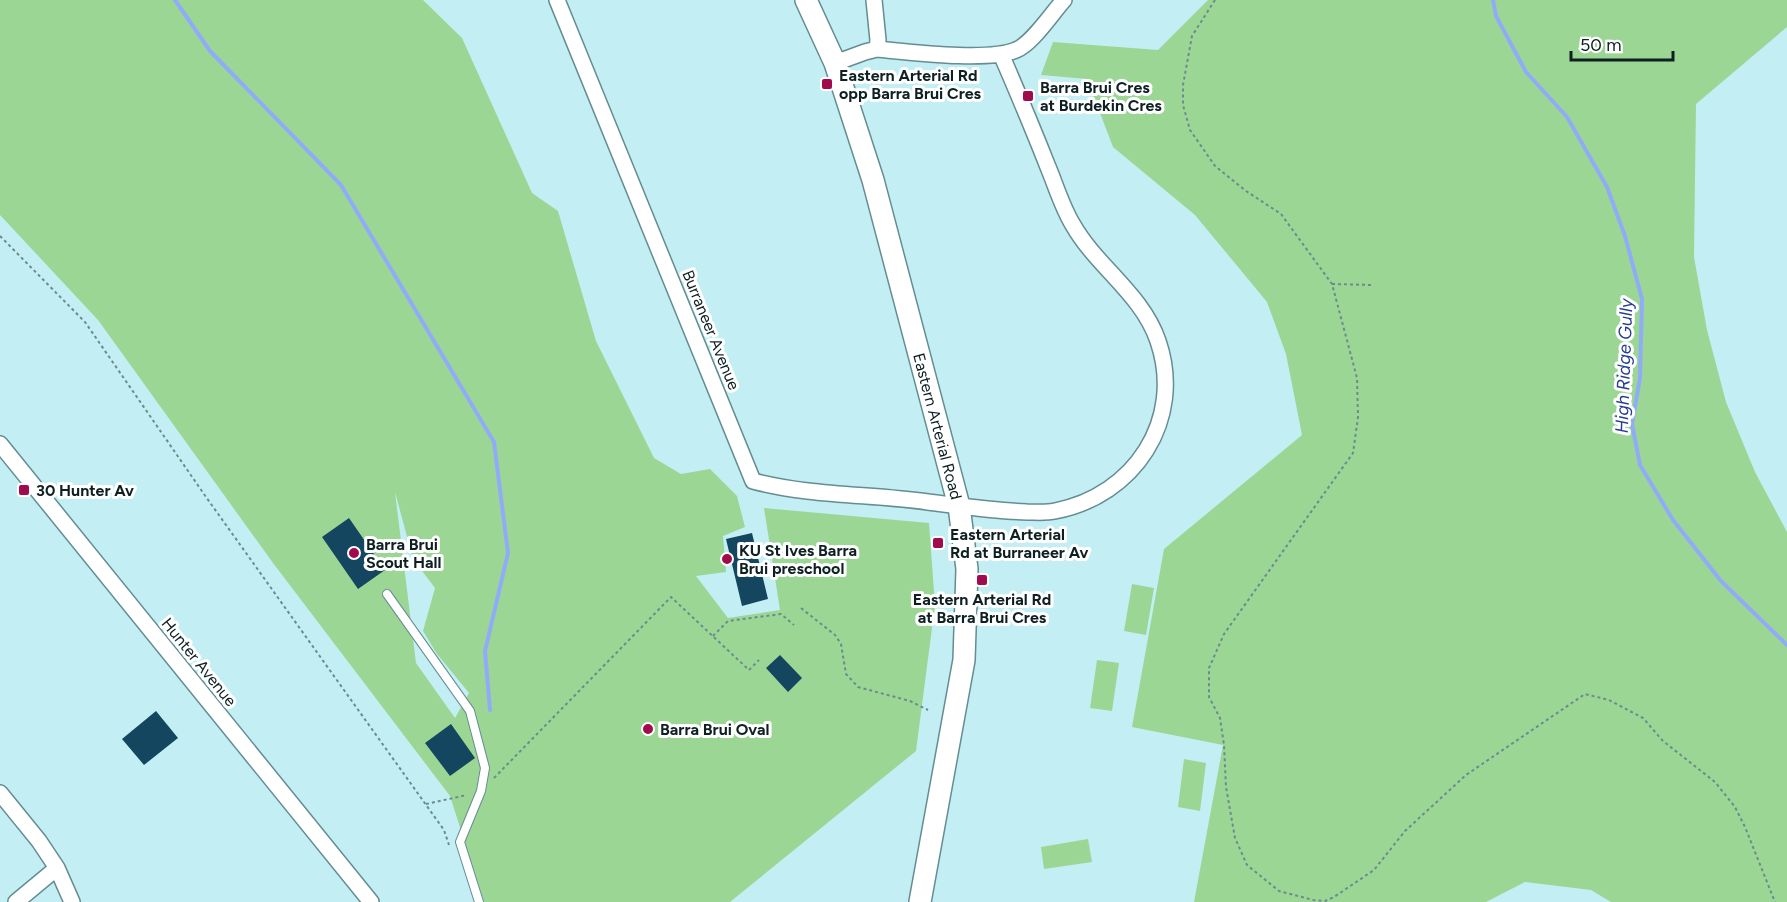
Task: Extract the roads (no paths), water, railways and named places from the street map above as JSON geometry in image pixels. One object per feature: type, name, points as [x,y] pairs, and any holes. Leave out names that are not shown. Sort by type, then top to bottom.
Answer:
[{"type":"main road","name":"Eastern Arterial Road","points":[[806,0],[835,63],[873,180],[959,506],[967,569],[964,660],[920,902]]},
{"type":"street","name":"Burraneer Avenue","points":[[557,0],[753,481],[779,488],[959,506]]},
{"type":"street","points":[[874,0],[877,49]]},
{"type":"street","points":[[835,63],[877,49],[983,56],[1016,50],[1025,44],[1064,0]]},
{"type":"street","points":[[959,506],[1052,512],[1077,506],[1098,497],[1131,472],[1147,449],[1158,426],[1165,386],[1164,362],[1149,321],[1139,304],[1073,226],[1001,54]]},
{"type":"street","name":"Hunter Avenue","points":[[0,444],[371,902]]},
{"type":"street","points":[[0,793],[39,841],[57,868],[72,902]]},
{"type":"street","points":[[16,902],[57,868]]},
{"type":"lane","points":[[387,594],[470,711],[485,768],[481,791],[460,842],[479,902]]},
{"type":"waterway","points":[[175,0],[210,51],[341,185],[494,442],[508,553],[485,651],[490,710]]},
{"type":"waterway","name":"High Ridge Gully","points":[[1493,0],[1496,16],[1526,72],[1567,117],[1607,187],[1625,236],[1642,299],[1640,378],[1632,424],[1640,465],[1673,520],[1721,581],[1787,645]]},
{"type":"place","name":"Eastern Arterial Rd opp Barra Brui Cres","points":[[827,84]]},
{"type":"place","name":"Barra Brui Cres at Burdekin Cres","points":[[1028,96]]},
{"type":"place","name":"30 Hunter Av","points":[[24,490]]},
{"type":"place","name":"Eastern Arterial Rd at Burraneer Av","points":[[938,543]]},
{"type":"place","name":"Barra Brui Scout Hall","points":[[354,553]]},
{"type":"place","name":"KU St Ives Barra Brui preschool","points":[[727,559]]},
{"type":"place","name":"Eastern Arterial Rd at Barra Brui Cres","points":[[982,580]]},
{"type":"place","name":"Barra Brui Oval","points":[[648,729]]}]
